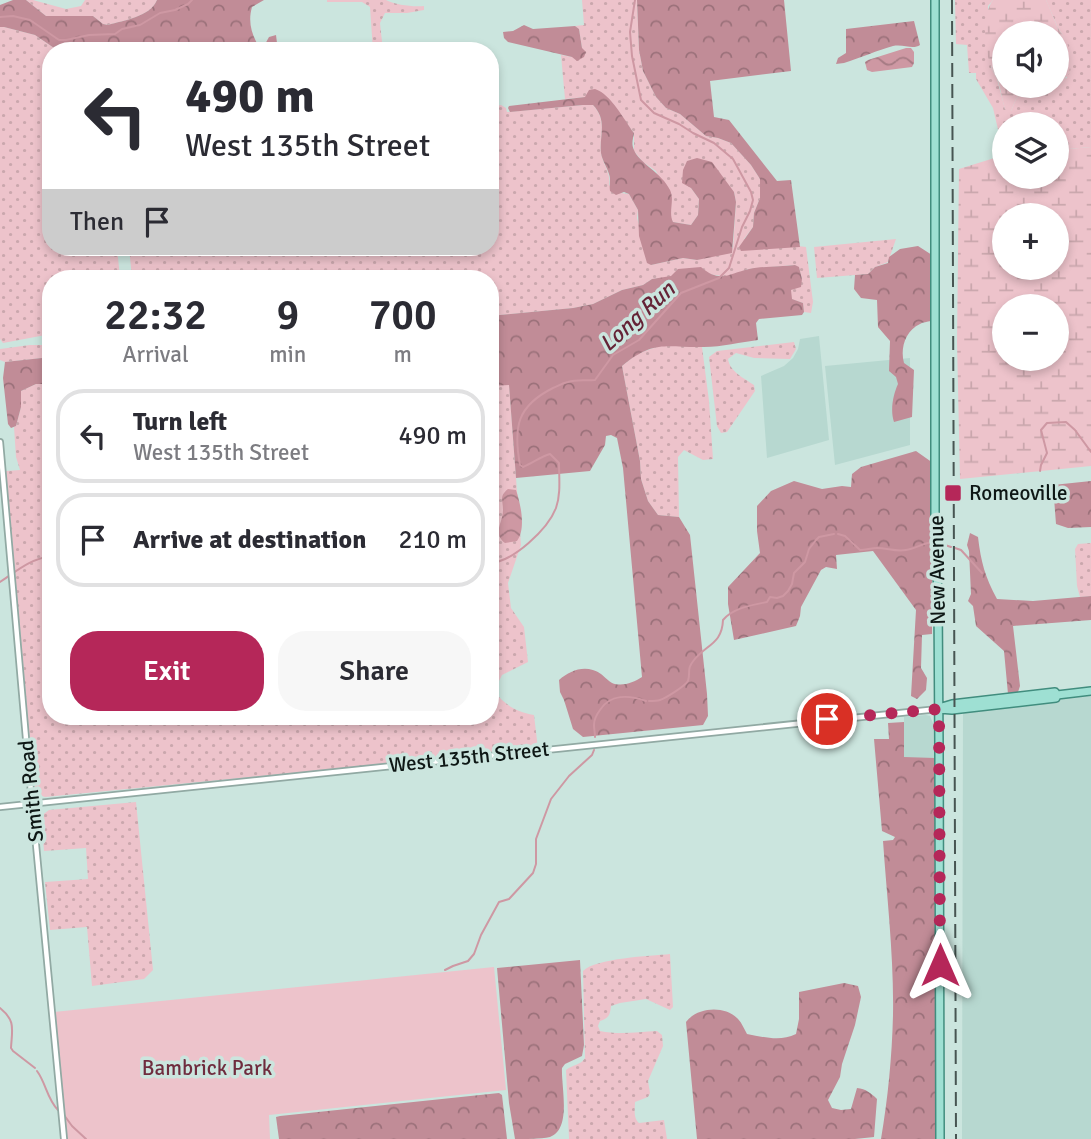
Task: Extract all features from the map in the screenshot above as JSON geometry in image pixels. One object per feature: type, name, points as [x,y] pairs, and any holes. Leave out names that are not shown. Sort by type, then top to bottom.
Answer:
[{"type":"main road","name":"New Avenue","points":[[935,0],[935,514],[939,709],[940,1139]]},
{"type":"main road","points":[[939,709],[955,703],[1055,692],[1057,695],[1091,691]]},
{"type":"street","name":"Smith Road","points":[[0,442],[64,1139]]},
{"type":"street","name":"West 135th Street","points":[[0,807],[939,709]]},
{"type":"shaded area","points":[[819,336],[829,440],[767,458],[761,376],[784,366],[793,358],[800,339]]},
{"type":"shaded area","points":[[910,358],[910,445],[835,465],[825,366]]},
{"type":"shaded area","points":[[1091,695],[1091,1139],[962,1139],[963,711]]},
{"type":"shaded area","points":[[930,716],[935,728],[936,758],[904,758],[904,717]]},
{"type":"green space","points":[[13,0],[26,0],[46,16],[93,16],[108,25],[143,14],[154,6],[157,0],[264,0],[252,7],[250,17],[257,42],[45,42],[35,35],[0,27],[0,5]]},
{"type":"green space","points":[[26,0],[66,9],[81,6],[85,0],[157,0],[154,6],[143,14],[108,25],[93,16],[46,16]]},
{"type":"green space","points":[[386,0],[404,5],[424,6],[424,10],[385,13],[380,23],[382,42],[372,42],[370,7],[362,2],[327,2]]},
{"type":"green space","points":[[582,0],[637,0],[639,50],[643,71],[656,97],[666,108],[680,114],[706,136],[731,143],[751,165],[760,179],[760,198],[754,213],[753,227],[744,239],[806,247],[813,302],[811,313],[804,312],[803,303],[791,299],[791,290],[802,279],[799,268],[795,265],[748,269],[729,277],[708,274],[652,279],[593,304],[499,315],[499,270],[131,270],[130,256],[499,256],[501,105],[507,112],[593,105],[602,123],[601,153],[609,176],[609,185],[620,193],[629,194],[638,210],[637,218],[651,265],[683,258],[697,260],[733,248],[736,202],[734,192],[691,188],[699,199],[698,215],[691,225],[673,222],[670,218],[671,204],[656,171],[634,151],[634,133],[628,125],[586,97],[565,99],[561,55],[572,57],[582,48],[579,29],[575,26],[584,25]]},
{"type":"green space","points":[[637,0],[784,0],[791,71],[710,81],[714,117],[729,120],[777,181],[791,180],[800,247],[741,251],[739,247],[753,227],[754,213],[760,198],[760,179],[731,143],[706,136],[680,114],[666,108],[656,97],[643,71],[639,50]]},
{"type":"green space","points":[[955,0],[993,0],[988,6],[992,98],[1002,98],[1005,109],[1011,111],[1017,98],[1069,98],[1069,21],[1055,21],[1046,0],[1091,0],[1091,147],[1069,149],[1069,112],[994,112],[976,79],[976,73],[969,73],[967,45],[956,44]]},
{"type":"green space","points":[[993,0],[1046,0],[1055,21],[992,21],[992,68],[985,32],[989,6]]},
{"type":"green space","points":[[914,21],[920,45],[893,46],[836,64],[838,58],[846,53],[846,29]]},
{"type":"green space","points":[[524,25],[533,29],[575,26],[579,29],[582,48],[586,52],[584,57],[577,61],[572,57],[508,42],[504,38],[503,32],[513,31]]},
{"type":"green space","points":[[0,27],[4,27],[35,35],[45,42],[42,42],[42,256],[118,256],[119,270],[42,270],[42,336],[3,343],[0,339]]},
{"type":"green space","points":[[276,35],[277,42],[266,42],[269,37]]},
{"type":"green space","points":[[1069,48],[1071,58],[1069,73]]},
{"type":"green space","points":[[595,89],[617,108],[634,133],[632,141],[637,155],[662,178],[670,190],[673,222],[691,225],[698,215],[699,199],[691,188],[682,183],[687,161],[697,158],[712,162],[734,192],[736,202],[732,253],[697,260],[683,258],[651,265],[647,263],[639,236],[638,210],[629,194],[624,192],[616,195],[610,191],[610,176],[601,153],[602,122],[593,105],[510,112],[508,108],[585,97],[589,90]]},
{"type":"green space","points":[[1002,98],[1017,98],[1011,111],[1005,109]]},
{"type":"green space","points":[[1091,147],[1091,466],[960,479],[957,342],[959,169],[992,159],[992,189],[1069,189],[1069,149]]},
{"type":"green space","points":[[896,239],[888,262],[875,267],[868,274],[817,278],[814,247]]},
{"type":"green space","points":[[918,246],[932,255],[931,321],[915,327],[905,341],[904,363],[914,370],[912,417],[894,422],[893,403],[898,384],[896,377],[889,371],[890,341],[878,327],[877,300],[861,298],[854,289],[855,275],[868,274],[875,267],[888,263],[889,257],[900,249]]},
{"type":"green space","points":[[701,267],[720,276],[754,268],[799,267],[801,287],[791,290],[792,299],[803,303],[802,315],[759,319],[756,323],[758,340],[711,347],[652,348],[622,366],[641,479],[648,501],[658,515],[679,517],[690,535],[708,716],[703,725],[583,737],[573,729],[560,692],[559,680],[569,673],[584,669],[595,671],[615,684],[629,683],[642,677],[623,468],[617,438],[611,435],[606,436],[605,445],[590,471],[516,478],[509,385],[499,386],[499,315],[593,304],[652,279],[671,276],[678,269]]},
{"type":"green space","points":[[794,342],[796,349],[790,359],[754,358],[736,353],[728,359],[734,371],[754,385],[755,391],[727,432],[721,433],[717,426],[709,357],[717,351]]},
{"type":"green space","points":[[42,345],[42,358],[5,362],[0,360],[0,349]]},
{"type":"green space","points":[[662,345],[702,347],[709,401],[713,459],[703,460],[684,450],[678,457],[679,517],[658,515],[648,501],[641,479],[622,366],[637,354]]},
{"type":"green space","points":[[42,358],[42,384],[21,391],[21,407],[16,426],[11,428],[8,424],[3,378],[5,362]]},
{"type":"green space","points":[[42,384],[42,725],[499,725],[499,697],[511,707],[534,715],[538,749],[41,796],[33,775],[6,471],[20,470],[16,457],[14,427],[21,407],[21,391]]},
{"type":"green space","points":[[509,384],[521,545],[508,583],[511,608],[524,627],[528,662],[502,675],[499,681],[499,385]]},
{"type":"green space","points":[[916,451],[933,463],[932,634],[922,635],[921,668],[927,678],[926,690],[917,699],[911,696],[916,610],[873,551],[836,555],[837,569],[826,567],[821,570],[801,607],[796,626],[734,640],[728,587],[760,553],[757,506],[771,491],[794,481],[822,489],[851,487],[852,474],[861,467]]},
{"type":"green space","points":[[1091,481],[1091,527],[1068,528],[1056,524],[1053,485]]},
{"type":"green space","points":[[970,533],[978,537],[984,569],[997,599],[1033,601],[1091,596],[1091,620],[1013,626],[1020,686],[1018,692],[1008,694],[1004,651],[976,626],[973,606],[968,601],[971,594],[967,545]]},
{"type":"green space","points":[[1091,543],[1091,596],[1080,597],[1075,549],[1078,544]]},
{"type":"green space","points":[[904,722],[904,757],[935,758],[936,1139],[881,1139],[893,1015],[883,841],[893,840],[895,837],[882,831],[874,739],[889,739],[888,723]]},
{"type":"green space","points":[[136,802],[153,970],[144,979],[92,986],[87,927],[50,930],[45,882],[88,879],[86,848],[44,851],[41,816],[49,810]]},
{"type":"green space","points":[[670,954],[673,1007],[670,1010],[646,999],[620,1003],[611,1006],[608,1016],[600,1021],[598,1026],[600,1031],[607,1032],[657,1031],[662,1035],[663,1046],[648,1081],[650,1093],[648,1097],[635,1102],[635,1113],[639,1123],[664,1120],[667,1139],[569,1139],[566,1070],[585,1058],[583,971],[611,960]]},
{"type":"green space","points":[[580,960],[584,1045],[582,1056],[562,1068],[564,1107],[561,1126],[557,1133],[550,1137],[515,1139],[509,1103],[497,968]]},
{"type":"green space","name":"Bambrick Park","points":[[494,967],[506,1090],[269,1115],[270,1139],[67,1139],[54,1012]]},
{"type":"green space","points":[[844,983],[858,986],[861,997],[840,1077],[828,1100],[832,1108],[851,1109],[857,1088],[873,1095],[877,1099],[874,1137],[697,1139],[686,1022],[704,1011],[726,1011],[738,1019],[747,1034],[784,1038],[796,1034],[799,992]]},
{"type":"green space","points":[[499,1093],[502,1095],[507,1139],[279,1139],[276,1117],[280,1116]]},
{"type":"water","points":[[911,48],[914,52],[912,67],[872,72],[867,70],[865,62],[868,60]]},
{"type":"water","points":[[508,489],[516,490],[522,524],[517,541],[505,543],[499,532],[503,515],[502,496]]},
{"type":"waterway","points":[[0,17],[13,16],[30,20],[59,40],[66,40],[89,35],[115,34],[122,29],[140,25],[160,13],[175,10],[192,0]]},
{"type":"waterway","name":"Long Run","points":[[499,561],[529,543],[546,525],[558,503],[559,463],[550,454],[523,467],[520,465],[517,439],[520,419],[525,410],[541,395],[562,384],[595,380],[613,355],[639,340],[681,293],[719,278],[729,268],[753,200],[733,159],[714,143],[654,113],[641,100],[630,32],[635,0]]},
{"type":"waterway","points":[[1040,471],[1047,453],[1041,430],[1047,423],[1066,422],[1091,452]]},
{"type":"waterway","points":[[649,701],[663,699],[688,681],[689,668],[717,639],[727,616],[743,608],[767,602],[770,597],[783,596],[792,584],[794,573],[805,562],[809,549],[816,540],[834,534]]},
{"type":"waterway","points":[[838,534],[845,536],[860,550],[902,550],[933,542]]},
{"type":"waterway","points":[[939,543],[951,547]]},
{"type":"waterway","points":[[955,548],[961,550],[982,573]]},
{"type":"waterway","name":"Long Run","points":[[0,582],[42,558]]},
{"type":"waterway","points":[[595,737],[596,717],[609,701],[620,697],[646,701]]},
{"type":"waterway","points":[[445,970],[468,961],[499,902],[509,899],[533,873],[536,864],[536,839],[551,799],[594,750]]},
{"type":"waterway","points":[[0,1008],[11,1021],[11,1048],[35,1068]]},
{"type":"waterway","points":[[37,1071],[58,1110]]},
{"type":"waterway","points":[[64,1115],[86,1139]]},
{"type":"railway","points":[[952,0],[956,1139]]},
{"type":"place","name":"Romeoville","points":[[953,493]]},
{"type":"route","points":[[827,719],[939,709],[940,965]]}]
